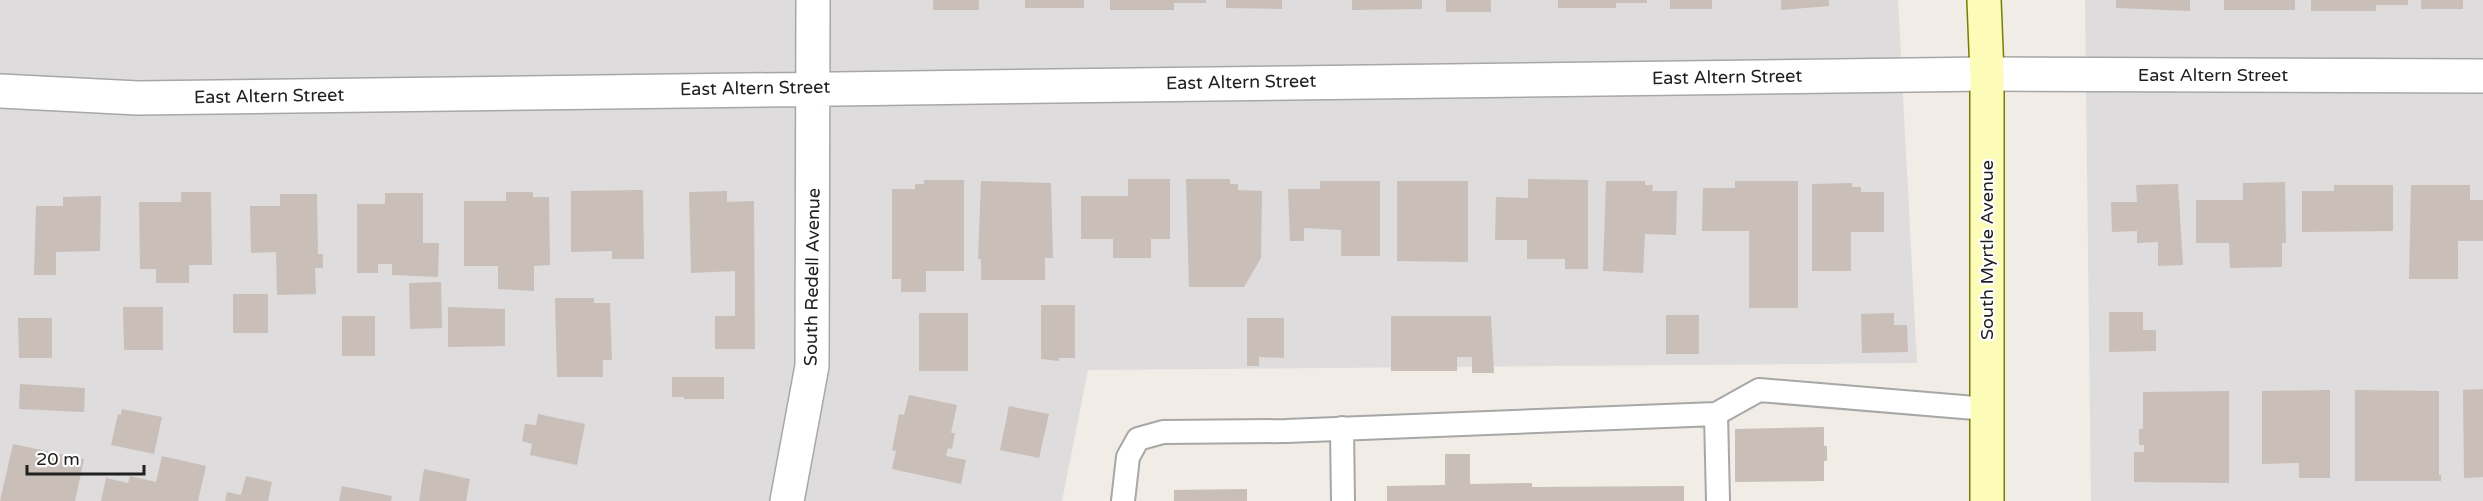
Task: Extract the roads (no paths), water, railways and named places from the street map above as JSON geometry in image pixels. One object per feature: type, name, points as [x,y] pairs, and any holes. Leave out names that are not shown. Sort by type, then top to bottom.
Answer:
[{"type":"main road","name":"South Myrtle Avenue","points":[[1984,0],[1987,74],[1987,501]]},
{"type":"street","name":"South Redell Avenue","points":[[787,501],[812,366],[813,0]]},
{"type":"street","name":"East Altern Street","points":[[0,91],[138,98],[812,87],[1987,74],[2483,76]]},
{"type":"lane","points":[[1123,501],[1128,458],[1138,439],[1163,432],[1342,428],[1716,414],[1759,390],[1987,408]]},
{"type":"lane","points":[[1716,414],[1718,501]]},
{"type":"lane","points":[[1342,428],[1343,501]]}]
